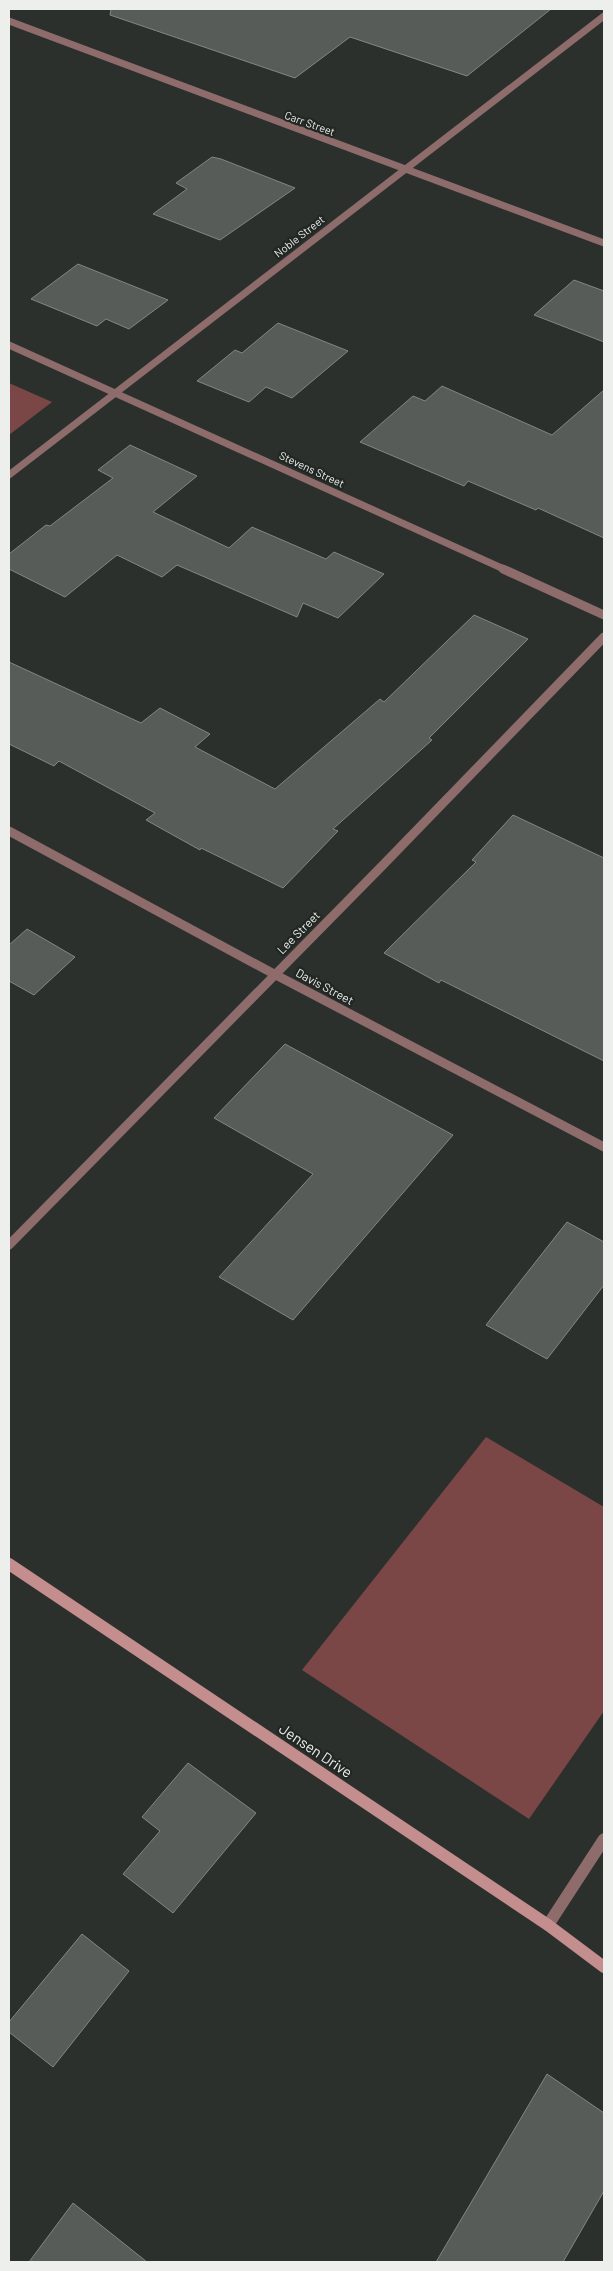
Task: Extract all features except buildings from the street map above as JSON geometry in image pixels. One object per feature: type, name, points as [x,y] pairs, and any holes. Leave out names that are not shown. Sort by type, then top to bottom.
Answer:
[{"type":"main road","name":"Jensen Drive","points":[[9,1564],[548,1925],[604,1967]]},
{"type":"street","name":"Noble Street","points":[[9,475],[604,16]]},
{"type":"street","name":"Carr Street","points":[[9,21],[604,243]]},
{"type":"street","name":"Stevens Street","points":[[9,345],[604,615]]},
{"type":"street","name":"Lee Street","points":[[9,1245],[274,974],[471,779],[604,637]]},
{"type":"street","name":"Davis Street","points":[[9,831],[274,974],[604,1147]]},
{"type":"street","points":[[548,1925],[604,1839]]},
{"type":"shaded area","points":[[9,383],[52,402],[9,435]]},
{"type":"shaded area","points":[[486,1437],[604,1507],[604,1711],[529,1819],[302,1670]]}]
